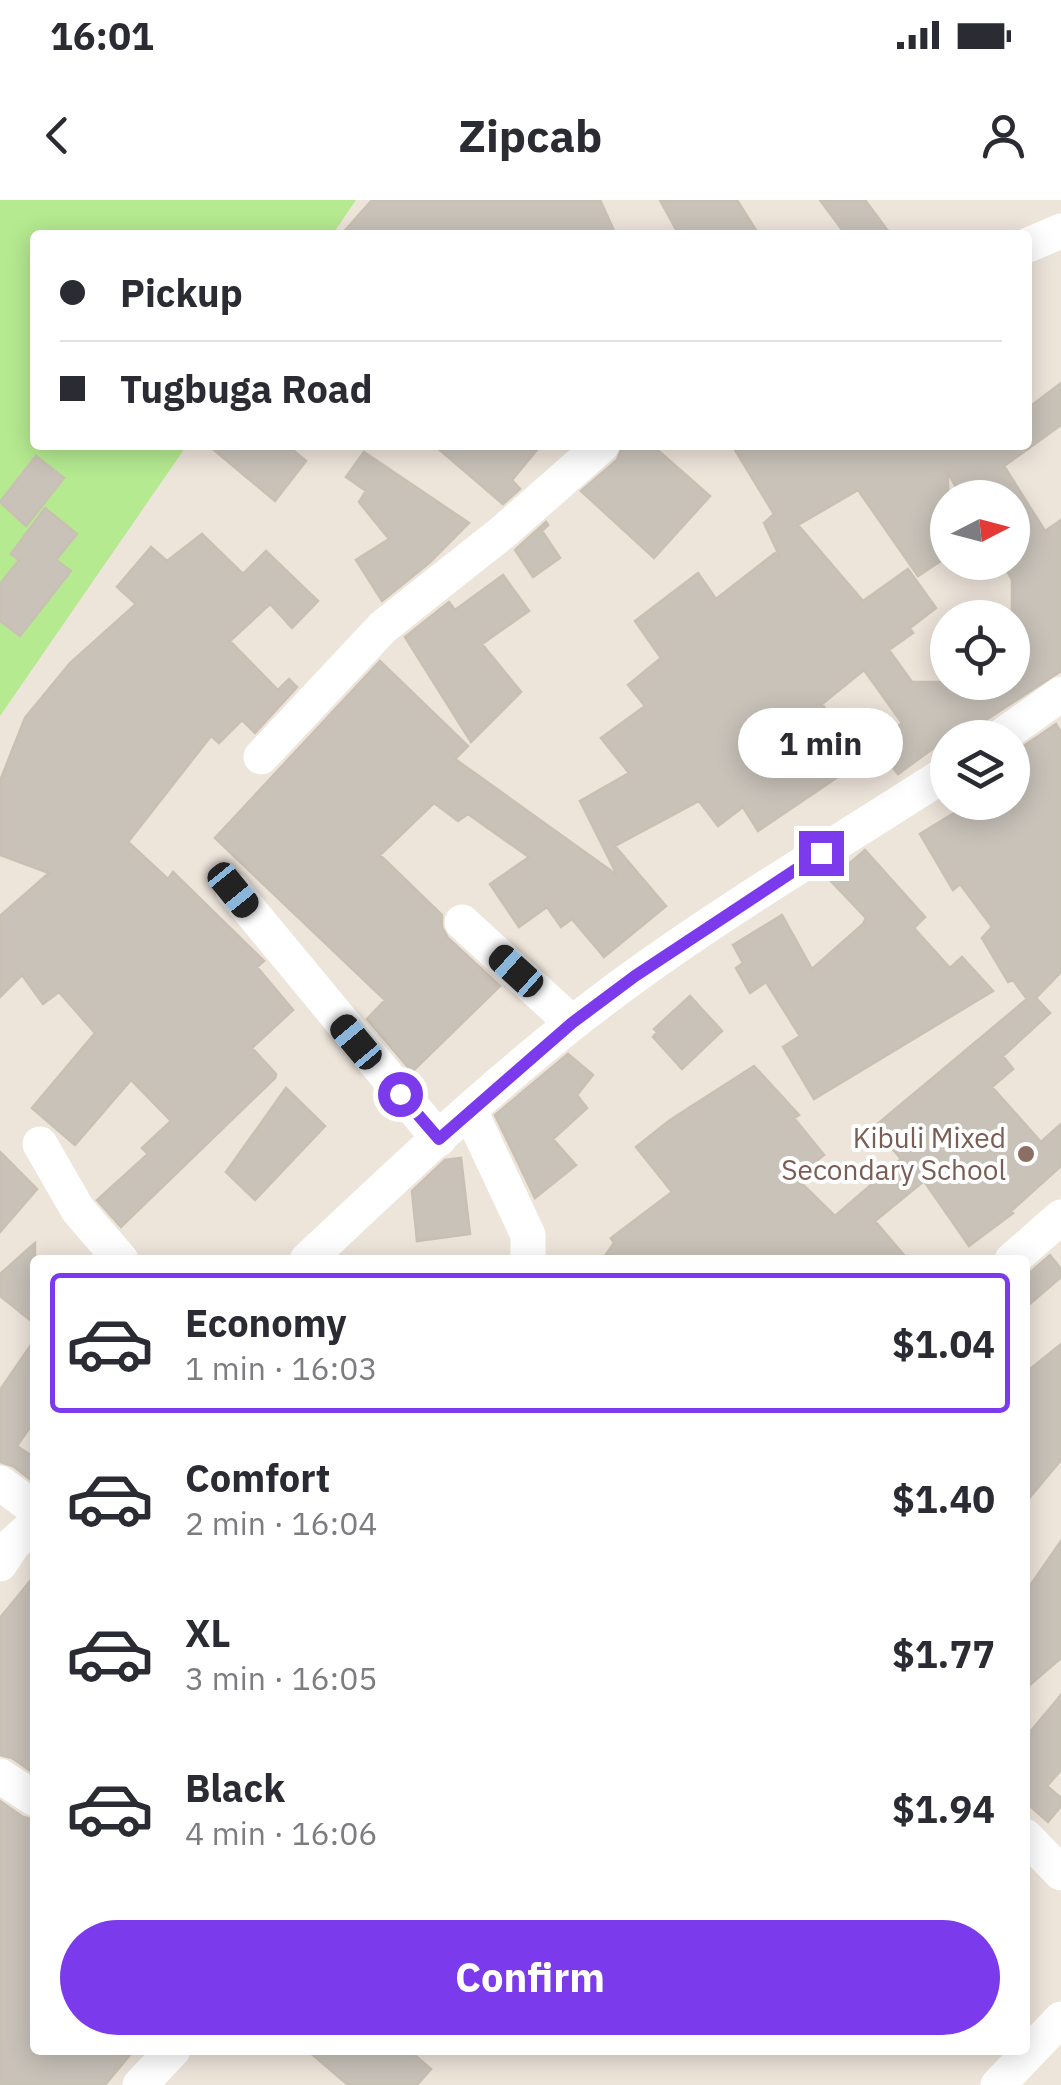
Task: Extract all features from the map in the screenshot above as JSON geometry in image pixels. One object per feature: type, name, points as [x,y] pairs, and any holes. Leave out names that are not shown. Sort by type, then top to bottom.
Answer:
[{"type":"street","points":[[1032,243],[1061,231]]},
{"type":"street","points":[[262,758],[383,627],[596,450]]},
{"type":"street","points":[[1025,720],[1061,694]]},
{"type":"street","points":[[312,1255],[572,1023],[733,908],[930,783]]},
{"type":"street","points":[[233,890],[439,1139]]},
{"type":"street","points":[[462,922],[572,1023]]},
{"type":"street","points":[[470,1111],[528,1235],[528,1255]]},
{"type":"street","points":[[40,1144],[78,1210],[117,1255]]},
{"type":"street","points":[[1018,1255],[1061,1216]]},
{"type":"street","points":[[0,1483],[30,1505]]},
{"type":"street","points":[[0,1776],[30,1796]]},
{"type":"street","points":[[1030,1841],[1061,1873]]},
{"type":"street","points":[[1030,2051],[1061,2019]]},
{"type":"street","points":[[140,2085],[168,2055]]},
{"type":"street","points":[[998,2085],[1027,2055]]},
{"type":"green space","points":[[0,200],[356,200],[335,230],[30,230],[30,450],[184,450],[0,716]]},
{"type":"building","points":[[372,200],[600,200],[614,230],[345,230]]},
{"type":"building","points":[[660,200],[737,200],[756,230],[676,230]]},
{"type":"building","points":[[820,200],[865,200],[887,230],[842,230]]},
{"type":"building","points":[[1061,383],[1061,425],[1032,446],[1032,405]]},
{"type":"building","points":[[214,450],[293,450],[306,461],[275,501]]},
{"type":"building","points":[[440,450],[537,450],[512,480],[520,489],[503,504]]},
{"type":"building","points":[[621,450],[658,450],[710,496],[654,558],[581,491],[617,460]]},
{"type":"building","points":[[735,450],[1026,450],[1004,466],[1013,480],[952,480],[948,473],[948,480],[930,480],[930,568],[918,576],[858,490],[798,525],[863,601],[908,569],[930,600],[930,613],[910,628],[913,633],[889,650],[912,682],[930,682],[930,700],[1016,700],[986,720],[930,720],[930,751],[898,774],[874,744],[902,723],[864,670],[822,704],[860,762],[758,831],[743,807],[718,826],[699,801],[615,846],[666,906],[604,957],[572,919],[561,927],[547,907],[519,927],[490,884],[529,857],[468,814],[458,821],[434,803],[380,855],[442,915],[442,927],[448,938],[500,986],[412,1072],[367,1019],[385,1000],[215,838],[380,661],[468,746],[455,759],[617,875],[580,801],[629,773],[601,738],[645,706],[628,685],[661,658],[635,621],[698,573],[716,599],[775,553],[780,557],[764,523],[774,514]]},
{"type":"building","points":[[364,452],[469,523],[429,563],[382,601],[356,560],[389,539],[359,502],[366,491],[346,477]]},
{"type":"building","points":[[36,456],[64,478],[26,526],[0,502]]},
{"type":"building","points":[[1030,507],[1045,531],[1061,520],[1061,671],[1030,691],[1030,600],[1012,600],[1012,580],[1030,580]]},
{"type":"building","points":[[45,508],[77,534],[56,560],[71,571],[20,636],[0,621],[0,584],[19,560],[11,554]]},
{"type":"building","points":[[546,522],[548,525],[542,531],[560,558],[533,577],[515,550]]},
{"type":"building","points":[[202,534],[243,574],[266,551],[318,601],[292,628],[270,604],[230,641],[278,690],[289,679],[297,687],[255,733],[242,720],[219,743],[211,736],[128,842],[168,879],[173,872],[264,961],[257,967],[293,1010],[252,1048],[276,1074],[275,1078],[121,1227],[97,1200],[148,1154],[142,1148],[171,1121],[131,1080],[75,1145],[32,1108],[95,1033],[59,992],[43,1004],[22,975],[0,997],[0,916],[49,873],[0,855],[0,781],[25,718],[70,663],[136,604],[117,587],[151,547],[167,561]]},
{"type":"building","points":[[503,575],[529,611],[482,644],[521,692],[471,742],[405,637],[449,602],[455,610]]},
{"type":"building","points":[[1056,724],[1061,732],[1061,972],[1036,998],[1050,1013],[1003,1056],[1013,1069],[992,1087],[1041,1142],[1061,1124],[1061,1166],[1013,1213],[969,1246],[924,1181],[875,1221],[904,1255],[606,1255],[614,1243],[611,1238],[672,1192],[636,1147],[670,1120],[754,1066],[799,1115],[794,1118],[824,1155],[795,1177],[835,1216],[901,1159],[874,1127],[1027,999],[1013,980],[1008,982],[982,938],[992,927],[960,884],[953,890],[920,834],[943,820],[1030,820],[1030,742]]},
{"type":"building","points":[[865,850],[925,917],[914,928],[950,968],[962,957],[993,991],[814,1099],[783,1047],[800,1036],[766,982],[750,993],[736,968],[743,963],[733,945],[782,915],[812,969],[866,918],[830,880]]},
{"type":"building","points":[[690,996],[722,1031],[682,1069],[653,1037],[657,1032],[654,1029]]},
{"type":"building","points":[[568,1054],[593,1075],[577,1095],[587,1108],[553,1139],[576,1165],[535,1198],[495,1115]]},
{"type":"building","points":[[286,1088],[325,1126],[255,1200],[226,1172]]},
{"type":"building","points":[[0,1152],[37,1189],[0,1232]]},
{"type":"building","points":[[461,1158],[470,1234],[417,1241],[412,1191],[445,1160]]},
{"type":"building","points":[[35,1243],[35,1255],[30,1255],[30,1320],[0,1296],[0,1274]]},
{"type":"building","points":[[1050,1255],[1061,1269],[1061,1277],[1030,1304],[1030,1273]]},
{"type":"building","points":[[1061,1344],[1061,1460],[1030,1497],[1030,1369]]},
{"type":"building","points":[[30,1346],[30,1427],[17,1446],[30,1455],[30,1479],[13,1466],[0,1462],[0,1390]]},
{"type":"building","points":[[1061,1541],[1061,1658],[1030,1685],[1030,1586]]},
{"type":"building","points":[[30,1581],[30,1771],[0,1755],[0,1618]]},
{"type":"building","points":[[1061,1695],[1061,1770],[1047,1786],[1061,1798],[1061,1806],[1048,1822],[1030,1806],[1030,1732]]},
{"type":"building","points":[[0,1801],[30,1819],[30,2055],[130,2055],[105,2085],[0,2085]]},
{"type":"building","points":[[313,2055],[415,2055],[431,2069],[417,2085],[348,2085]]},
{"type":"place","name":"Kibuli Mixed Secondary School","points":[[1026,1154]]},
{"type":"route","points":[[400,1094],[439,1139],[572,1023],[733,908],[821,853]]}]
